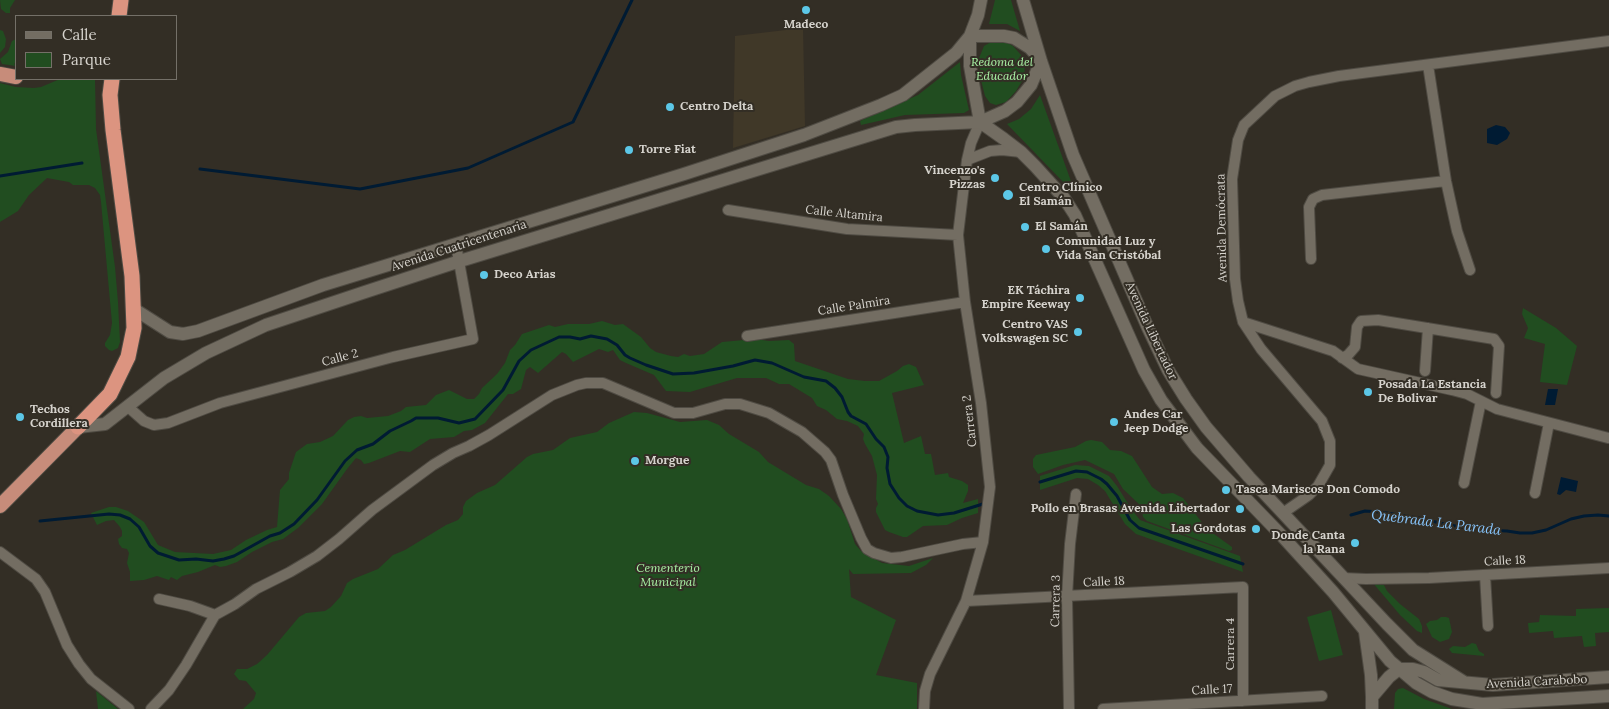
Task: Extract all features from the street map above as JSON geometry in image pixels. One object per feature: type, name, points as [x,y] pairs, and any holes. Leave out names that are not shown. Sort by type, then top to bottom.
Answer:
[{"type":"highway","points":[[111,15],[120,6]]},
{"type":"highway","points":[[0,74],[15,77]]},
{"type":"highway","points":[[0,506],[110,394],[128,357],[134,328],[134,308],[125,216],[113,130],[110,96],[112,80]]},
{"type":"main road","points":[[970,36],[1004,36],[1014,38],[1030,48],[1041,61],[1031,85],[1016,102],[1005,111],[980,122],[971,74],[970,36],[978,15],[981,0]]},
{"type":"main road","name":"Avenida Libertador","points":[[1023,0],[1041,61],[1073,155],[1168,370],[1186,400],[1206,427],[1342,578],[1413,650],[1464,682]]},
{"type":"main road","name":"Avenida Cuatricentenaria","points":[[134,308],[170,332],[182,334],[198,331],[323,285],[702,168],[804,134],[903,95],[938,69],[956,53],[970,36]]},
{"type":"main road","name":"Avenida Cuatricentenaria","points":[[78,427],[105,424],[164,378],[206,353],[266,325],[460,260],[896,127],[915,124],[980,122]]},
{"type":"main road","name":"Avenida Libertador","points":[[980,122],[1021,152],[1064,198],[1076,215],[1144,370],[1170,413],[1197,448],[1284,537],[1399,669]]},
{"type":"main road","points":[[1364,630],[1370,667],[1372,703]]},
{"type":"main road","points":[[1372,703],[1389,677],[1399,669]]},
{"type":"main road","name":"Avenida Carabobo","points":[[1399,669],[1413,669],[1424,672],[1438,680],[1493,686],[1609,677]]},
{"type":"main road","name":"Avenida Carabobo","points":[[1399,669],[1416,683],[1432,692],[1482,707],[1609,696]]},
{"type":"street","name":"Avenida Demócrata","points":[[1283,513],[1309,495],[1318,486],[1330,464],[1330,441],[1322,421],[1261,349],[1244,322],[1238,301],[1235,279],[1232,179],[1238,140],[1244,125],[1275,96],[1295,86],[1339,76],[1609,41]]},
{"type":"street","points":[[1428,65],[1446,181],[1457,231],[1470,270]]},
{"type":"street","name":"Carrera 2","points":[[924,709],[925,691],[930,674],[966,601],[983,542],[990,487],[981,403],[965,302],[958,235],[967,160],[980,122]]},
{"type":"street","points":[[967,160],[990,151],[1021,152]]},
{"type":"street","points":[[1311,258],[1309,207],[1313,199],[1322,195],[1446,181]]},
{"type":"street","name":"Calle Altamira","points":[[728,210],[847,229],[958,235]]},
{"type":"street","name":"Calle 2","points":[[127,406],[144,421],[154,425],[168,423],[220,403],[393,357],[473,339],[456,244]]},
{"type":"street","name":"Calle Palmira","points":[[747,336],[965,302]]},
{"type":"street","points":[[1342,358],[1348,355],[1355,347],[1357,326],[1361,321],[1378,320],[1494,339],[1499,346],[1496,393]]},
{"type":"street","points":[[1244,322],[1333,351],[1358,369],[1467,394],[1497,409],[1608,438]]},
{"type":"street","points":[[1426,371],[1428,328]]},
{"type":"street","points":[[151,709],[170,690],[215,614],[317,556],[372,510],[446,457],[489,435],[552,395],[577,385],[595,382],[603,383],[674,413],[693,413],[725,404],[740,404],[769,413],[802,432],[832,460],[843,494],[861,538],[866,549],[874,553],[891,558],[902,557],[963,544],[983,542]]},
{"type":"street","points":[[1464,482],[1481,401]]},
{"type":"street","points":[[1534,494],[1549,423]]},
{"type":"street","name":"Carrera 3","points":[[1069,709],[1067,597],[1070,544],[1076,494]]},
{"type":"street","points":[[0,552],[36,579],[46,592],[67,645],[79,664],[91,678],[129,709]]},
{"type":"street","name":"Calle 18","points":[[1342,578],[1393,579],[1609,568]]},
{"type":"street","points":[[1486,575],[1488,626]]},
{"type":"street","name":"Calle 18","points":[[966,601],[1243,587]]},
{"type":"street","name":"Carrera 4","points":[[1242,701],[1243,587]]},
{"type":"street","points":[[159,599],[215,614]]},
{"type":"street","name":"Calle 17","points":[[1103,709],[1322,696]]},
{"type":"shaded area","points":[[803,28],[805,126],[733,148],[735,36]]},
{"type":"green space","points":[[0,0],[15,0],[10,8],[10,13],[6,13],[1,9]]},
{"type":"green space","points":[[995,0],[1011,0],[1020,31],[1007,24],[989,24]]},
{"type":"green space","points":[[0,30],[3,31],[6,39],[5,47],[0,53]]},
{"type":"green space","points":[[15,40],[15,66],[2,64],[0,59],[8,52],[12,41]]},
{"type":"green space","name":"Redoma del Educador","points":[[991,42],[1006,42],[1013,46],[1021,55],[1024,63],[1025,76],[1016,91],[1006,102],[996,105],[990,103],[985,96],[979,58],[984,46]]},
{"type":"green space","points":[[960,62],[969,110],[964,113],[905,115],[861,125],[860,121],[918,95]]},
{"type":"green space","points":[[58,80],[95,80],[96,129],[118,302],[120,342],[118,348],[112,351],[105,346],[110,335],[112,323],[101,202],[100,195],[95,188],[89,185],[73,185],[69,182],[47,178],[29,195],[18,211],[0,222],[0,83],[16,87],[41,87]]},
{"type":"green space","points":[[1040,95],[1072,184],[1067,186],[1007,124],[1019,119],[1031,109]]},
{"type":"green space","points":[[1523,308],[1556,328],[1577,346],[1567,385],[1540,382],[1545,344],[1524,338],[1528,328],[1522,314]]},
{"type":"green space","points":[[602,321],[615,325],[623,324],[641,337],[656,352],[671,356],[704,354],[722,342],[755,339],[769,341],[789,340],[794,344],[795,361],[848,379],[879,381],[903,366],[909,364],[916,367],[924,385],[892,393],[904,443],[921,436],[925,454],[931,454],[935,475],[948,473],[949,477],[968,485],[968,491],[963,503],[978,499],[978,513],[947,525],[923,526],[907,537],[889,532],[885,530],[876,512],[878,504],[876,499],[877,475],[872,456],[863,439],[864,434],[858,426],[837,419],[826,410],[817,406],[812,398],[789,384],[779,384],[766,378],[737,378],[690,392],[666,391],[654,375],[620,360],[613,350],[608,352],[599,349],[573,362],[562,352],[538,373],[530,367],[526,370],[521,389],[513,394],[508,394],[485,423],[472,430],[464,431],[454,437],[430,439],[410,452],[400,451],[369,463],[364,464],[356,458],[322,504],[298,528],[283,539],[272,542],[237,562],[226,566],[220,567],[215,565],[182,576],[177,580],[171,577],[169,580],[157,576],[144,580],[130,581],[127,563],[129,553],[127,549],[122,548],[118,539],[122,536],[120,527],[114,520],[97,525],[91,513],[109,507],[128,511],[144,522],[158,545],[175,552],[213,554],[231,550],[246,540],[277,527],[280,490],[289,479],[289,473],[296,452],[307,444],[320,442],[333,436],[348,420],[354,417],[388,416],[406,407],[426,405],[436,395],[449,390],[467,399],[474,399],[482,388],[497,374],[505,363],[510,350],[522,334],[549,325],[555,327]]},
{"type":"green space","name":"Cementerio Municipal","points":[[634,412],[647,413],[680,422],[707,420],[719,425],[729,434],[759,452],[768,462],[806,485],[819,489],[829,496],[847,519],[855,544],[861,551],[882,563],[909,566],[933,558],[926,565],[911,573],[853,574],[849,569],[851,597],[896,620],[876,675],[917,683],[917,709],[243,709],[254,699],[256,693],[246,681],[239,680],[234,674],[237,669],[247,669],[257,664],[299,617],[306,613],[325,611],[341,596],[347,583],[378,569],[393,555],[458,520],[463,514],[463,507],[466,501],[477,493],[495,485],[527,457],[553,450],[570,438],[597,432],[609,423]]},
{"type":"green space","points":[[1091,440],[1102,442],[1110,450],[1121,451],[1132,456],[1152,487],[1162,494],[1173,493],[1183,498],[1207,529],[1232,547],[1232,550],[1229,551],[1147,521],[1143,517],[1141,506],[1123,489],[1114,474],[1085,460],[1038,474],[1033,467],[1033,459],[1036,455],[1075,447]]},
{"type":"green space","points":[[1075,465],[1089,466],[1109,476],[1140,520],[1240,556],[1243,572],[1136,534],[1125,524],[1105,491],[1088,479],[1077,478],[1040,490],[1040,476]]},
{"type":"green space","points":[[1373,583],[1384,585],[1387,591],[1400,604],[1419,619],[1422,633],[1417,631],[1400,615]]},
{"type":"green space","points":[[1609,608],[1609,632],[1595,633],[1596,646],[1584,647],[1582,636],[1554,638],[1553,631],[1529,633],[1528,623],[1539,622],[1540,615],[1576,616],[1576,609]]},
{"type":"green space","points":[[1331,610],[1343,655],[1319,661],[1307,617]]},
{"type":"green space","points":[[1441,617],[1449,618],[1452,632],[1449,639],[1440,642],[1432,637],[1426,624]]},
{"type":"green space","points":[[1472,643],[1476,644],[1484,656],[1452,653],[1449,649],[1453,646],[1465,647]]},
{"type":"green space","points":[[1403,688],[1424,699],[1452,709],[1394,709],[1395,693],[1398,689]]},
{"type":"green space","points":[[96,691],[118,709],[98,709]]},
{"type":"water","points":[[1496,125],[1505,127],[1510,133],[1507,139],[1497,145],[1487,143],[1487,129]]},
{"type":"water","points":[[1548,389],[1558,389],[1555,405],[1545,405]]},
{"type":"water","points":[[1561,477],[1578,481],[1576,492],[1566,490],[1560,495],[1557,494]]},
{"type":"waterway","points":[[200,169],[360,189],[468,168],[573,122],[632,0]]},
{"type":"waterway","points":[[0,176],[82,163]]},
{"type":"waterway","name":"Quebrada La Parada","points":[[40,521],[109,514],[120,515],[130,519],[139,527],[150,546],[158,553],[179,560],[213,561],[234,556],[294,524],[317,500],[345,461],[357,450],[373,444],[390,431],[416,418],[438,418],[459,423],[475,419],[503,390],[519,361],[531,350],[559,337],[580,339],[591,336],[607,339],[617,345],[630,358],[673,374],[694,373],[755,360],[772,363],[804,377],[826,381],[842,397],[851,416],[866,424],[884,447],[888,457],[887,468],[890,484],[907,506],[917,511],[938,515],[954,513],[986,503]]},
{"type":"waterway","name":"Quebrada La Parada","points":[[1040,482],[1076,471],[1087,472],[1107,484],[1117,496],[1130,520],[1139,528],[1243,564]]},
{"type":"waterway","name":"Quebrada La Parada","points":[[1351,515],[1365,511],[1380,512],[1478,530],[1520,533],[1546,530],[1571,519],[1584,516],[1609,516]]},
{"type":"place","name":"Madeco","points":[[806,10]]},
{"type":"place","name":"Centro Delta","points":[[670,107]]},
{"type":"place","name":"Torre Fiat","points":[[629,150]]},
{"type":"place","name":"Vincenzo's Pizzas","points":[[995,178]]},
{"type":"place","name":"Centro Clínico El Samán","points":[[1008,195]]},
{"type":"place","name":"El Samán","points":[[1025,227]]},
{"type":"place","name":"Comunidad Luz y Vida San Cristóbal","points":[[1046,249]]},
{"type":"place","name":"Deco Arias","points":[[484,275]]},
{"type":"place","name":"EK Táchira Empire Keeway","points":[[1080,298]]},
{"type":"place","name":"Centro VAS Volkswagen SC","points":[[1078,332]]},
{"type":"place","name":"Posada La Estancia De Bolivar","points":[[1368,392]]},
{"type":"place","name":"Techos Cordillera","points":[[20,417]]},
{"type":"place","name":"Andes Car Jeep Dodge","points":[[1114,422]]},
{"type":"place","name":"Morgue","points":[[635,461]]},
{"type":"place","name":"Tasca Mariscos Don Comodo","points":[[1226,490]]},
{"type":"place","name":"Pollo en Brasas Avenida Libertador","points":[[1240,509]]},
{"type":"place","name":"Las Gordotas","points":[[1256,529]]},
{"type":"place","name":"Donde Canta la Rana","points":[[1355,543]]}]
